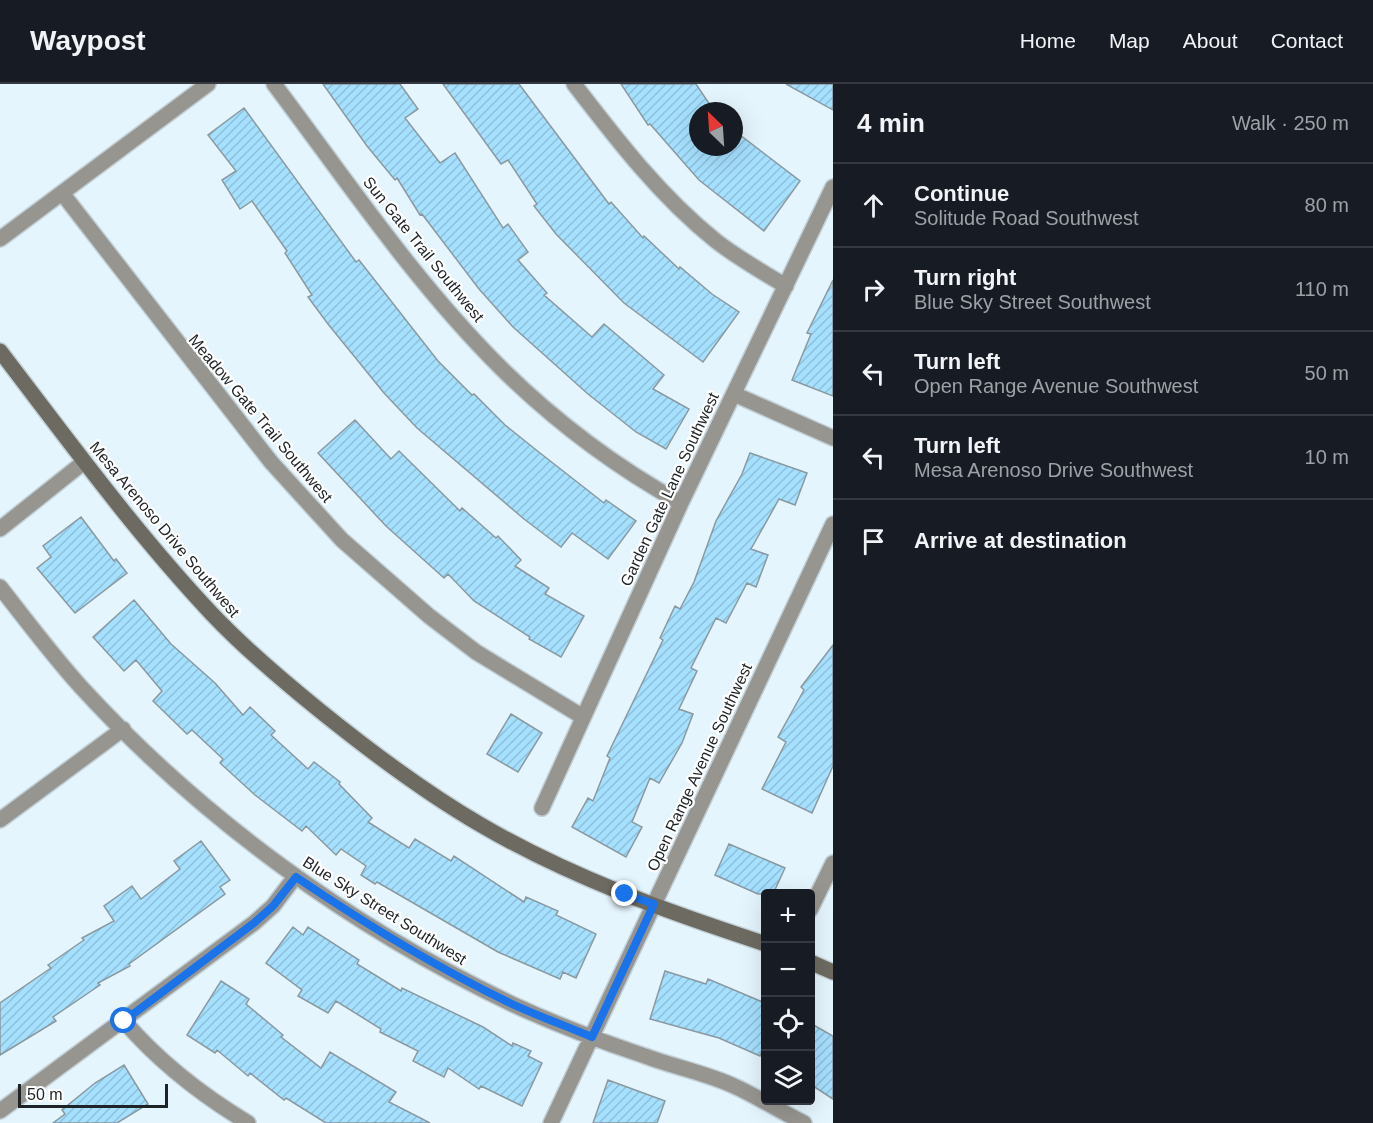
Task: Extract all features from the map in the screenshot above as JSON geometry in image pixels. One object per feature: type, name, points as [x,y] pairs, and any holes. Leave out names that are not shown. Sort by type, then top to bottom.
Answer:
[{"type":"street","points":[[0,239],[208,84]]},
{"type":"street","name":"Sun Gate Trail Southwest","points":[[274,84],[408,262],[447,310],[501,368],[559,420],[631,473],[681,503]]},
{"type":"street","points":[[574,84],[650,180],[684,214],[725,247],[786,286]]},
{"type":"street","name":"Garden Gate Lane Southwest","points":[[542,808],[681,503],[833,187]]},
{"type":"street","name":"Meadow Gate Trail Southwest","points":[[62,193],[271,462],[342,540],[429,616],[477,652],[583,717]]},
{"type":"street","name":"Mesa Arenoso Drive Southwest","points":[[0,351],[84,462],[212,615],[289,686],[378,756],[483,826],[580,874],[654,904],[762,943]]},
{"type":"street","points":[[734,394],[833,438]]},
{"type":"street","points":[[0,529],[84,462]]},
{"type":"street","name":"Open Range Avenue Southwest","points":[[551,1123],[833,524]]},
{"type":"street","name":"Blue Sky Street Southwest","points":[[0,587],[80,686],[123,729],[222,820],[296,877],[343,909],[458,976],[513,1004],[592,1037],[733,1086],[804,1123]]},
{"type":"street","points":[[0,820],[123,729]]},
{"type":"street","points":[[815,900],[833,863]]},
{"type":"street","points":[[0,1111],[254,923],[273,906],[296,877]]},
{"type":"street","points":[[815,964],[833,972]]},
{"type":"street","points":[[124,1021],[144,1044],[179,1077],[248,1123]]},
{"type":"building","points":[[323,84],[400,84],[418,109],[405,118],[440,163],[455,153],[503,228],[508,224],[528,252],[518,260],[547,293],[544,295],[592,337],[604,324],[664,375],[653,389],[689,409],[666,449],[636,432],[588,394],[513,327],[479,289],[422,214],[420,215],[397,178],[395,180],[367,146]]},
{"type":"building","points":[[443,84],[519,84],[609,204],[611,202],[643,238],[644,236],[679,269],[680,267],[712,294],[739,312],[703,362],[624,303],[556,234],[534,206],[537,204],[508,160],[501,164]]},
{"type":"building","points":[[621,84],[696,84],[708,102],[689,102],[689,156],[743,156],[743,137],[800,181],[764,231],[699,180],[650,124],[648,125]]},
{"type":"building","points":[[786,84],[833,84],[833,110]]},
{"type":"building","points":[[244,108],[356,262],[359,260],[438,361],[505,425],[604,503],[606,500],[636,521],[608,559],[572,533],[561,547],[524,519],[417,428],[384,393],[328,324],[308,297],[312,295],[285,253],[287,251],[252,201],[240,209],[222,180],[236,171],[208,135]]},
{"type":"building","points":[[833,280],[833,396],[792,380],[811,334],[807,333]]},
{"type":"building","points":[[355,420],[391,459],[399,451],[460,511],[462,508],[496,538],[498,536],[521,560],[515,566],[549,588],[545,594],[584,616],[561,657],[529,639],[530,637],[474,601],[448,574],[444,578],[386,526],[318,453]]},
{"type":"building","points":[[750,453],[807,473],[795,505],[779,499],[751,549],[768,555],[756,587],[747,583],[726,623],[716,618],[691,668],[697,671],[679,709],[693,714],[682,743],[659,783],[650,778],[632,822],[642,827],[626,857],[572,827],[588,798],[593,801],[610,758],[607,756],[663,640],[660,638],[675,606],[680,609],[694,582],[716,521],[742,474]]},
{"type":"building","points":[[81,517],[114,561],[116,559],[127,573],[75,613],[37,568],[51,557],[43,546]]},
{"type":"building","points":[[134,600],[171,644],[215,683],[243,715],[250,707],[275,731],[271,735],[308,769],[314,762],[340,782],[339,784],[372,818],[368,822],[409,848],[415,839],[451,861],[454,856],[524,902],[526,897],[558,911],[556,915],[596,934],[576,978],[563,972],[560,979],[498,952],[377,882],[375,884],[361,875],[366,866],[341,849],[336,855],[306,826],[302,831],[255,795],[220,763],[223,759],[192,730],[187,734],[153,701],[162,691],[136,660],[124,671],[93,637]]},
{"type":"building","points":[[833,645],[833,766],[812,813],[762,789],[786,742],[778,737],[804,690],[801,687]]},
{"type":"building","points":[[511,714],[542,733],[518,772],[487,754]]},
{"type":"building","points":[[201,841],[230,880],[220,887],[225,894],[129,964],[130,966],[98,983],[100,985],[53,1017],[56,1021],[0,1055],[0,1003],[51,968],[48,965],[84,940],[82,938],[114,921],[104,906],[132,886],[141,899],[180,869],[174,861]]},
{"type":"building","points":[[729,844],[785,868],[775,889],[761,889],[761,894],[715,875]]},
{"type":"building","points":[[293,927],[303,935],[308,927],[359,960],[357,964],[401,991],[402,988],[483,1027],[512,1046],[513,1043],[531,1051],[528,1056],[542,1063],[522,1106],[481,1086],[479,1089],[448,1068],[444,1077],[413,1061],[418,1051],[380,1032],[381,1029],[336,1001],[328,1013],[298,996],[302,990],[266,963]]},
{"type":"building","points":[[665,971],[706,984],[708,979],[761,1001],[761,1054],[760,1056],[719,1038],[650,1019]]},
{"type":"building","points":[[221,981],[249,999],[246,1004],[283,1035],[281,1037],[321,1068],[330,1052],[396,1092],[389,1102],[430,1123],[326,1123],[286,1098],[284,1100],[250,1073],[248,1076],[217,1050],[215,1053],[187,1035]]},
{"type":"building","points":[[815,1026],[833,1036],[833,1099],[815,1087]]},
{"type":"building","points":[[124,1065],[148,1104],[117,1123],[53,1123],[65,1114],[62,1110],[95,1083]]},
{"type":"building","points":[[608,1080],[665,1101],[657,1123],[593,1123]]},
{"type":"route","points":[[124,1021],[254,923],[273,906],[296,877],[343,909],[458,976],[513,1004],[592,1037],[654,904],[625,894]]}]
